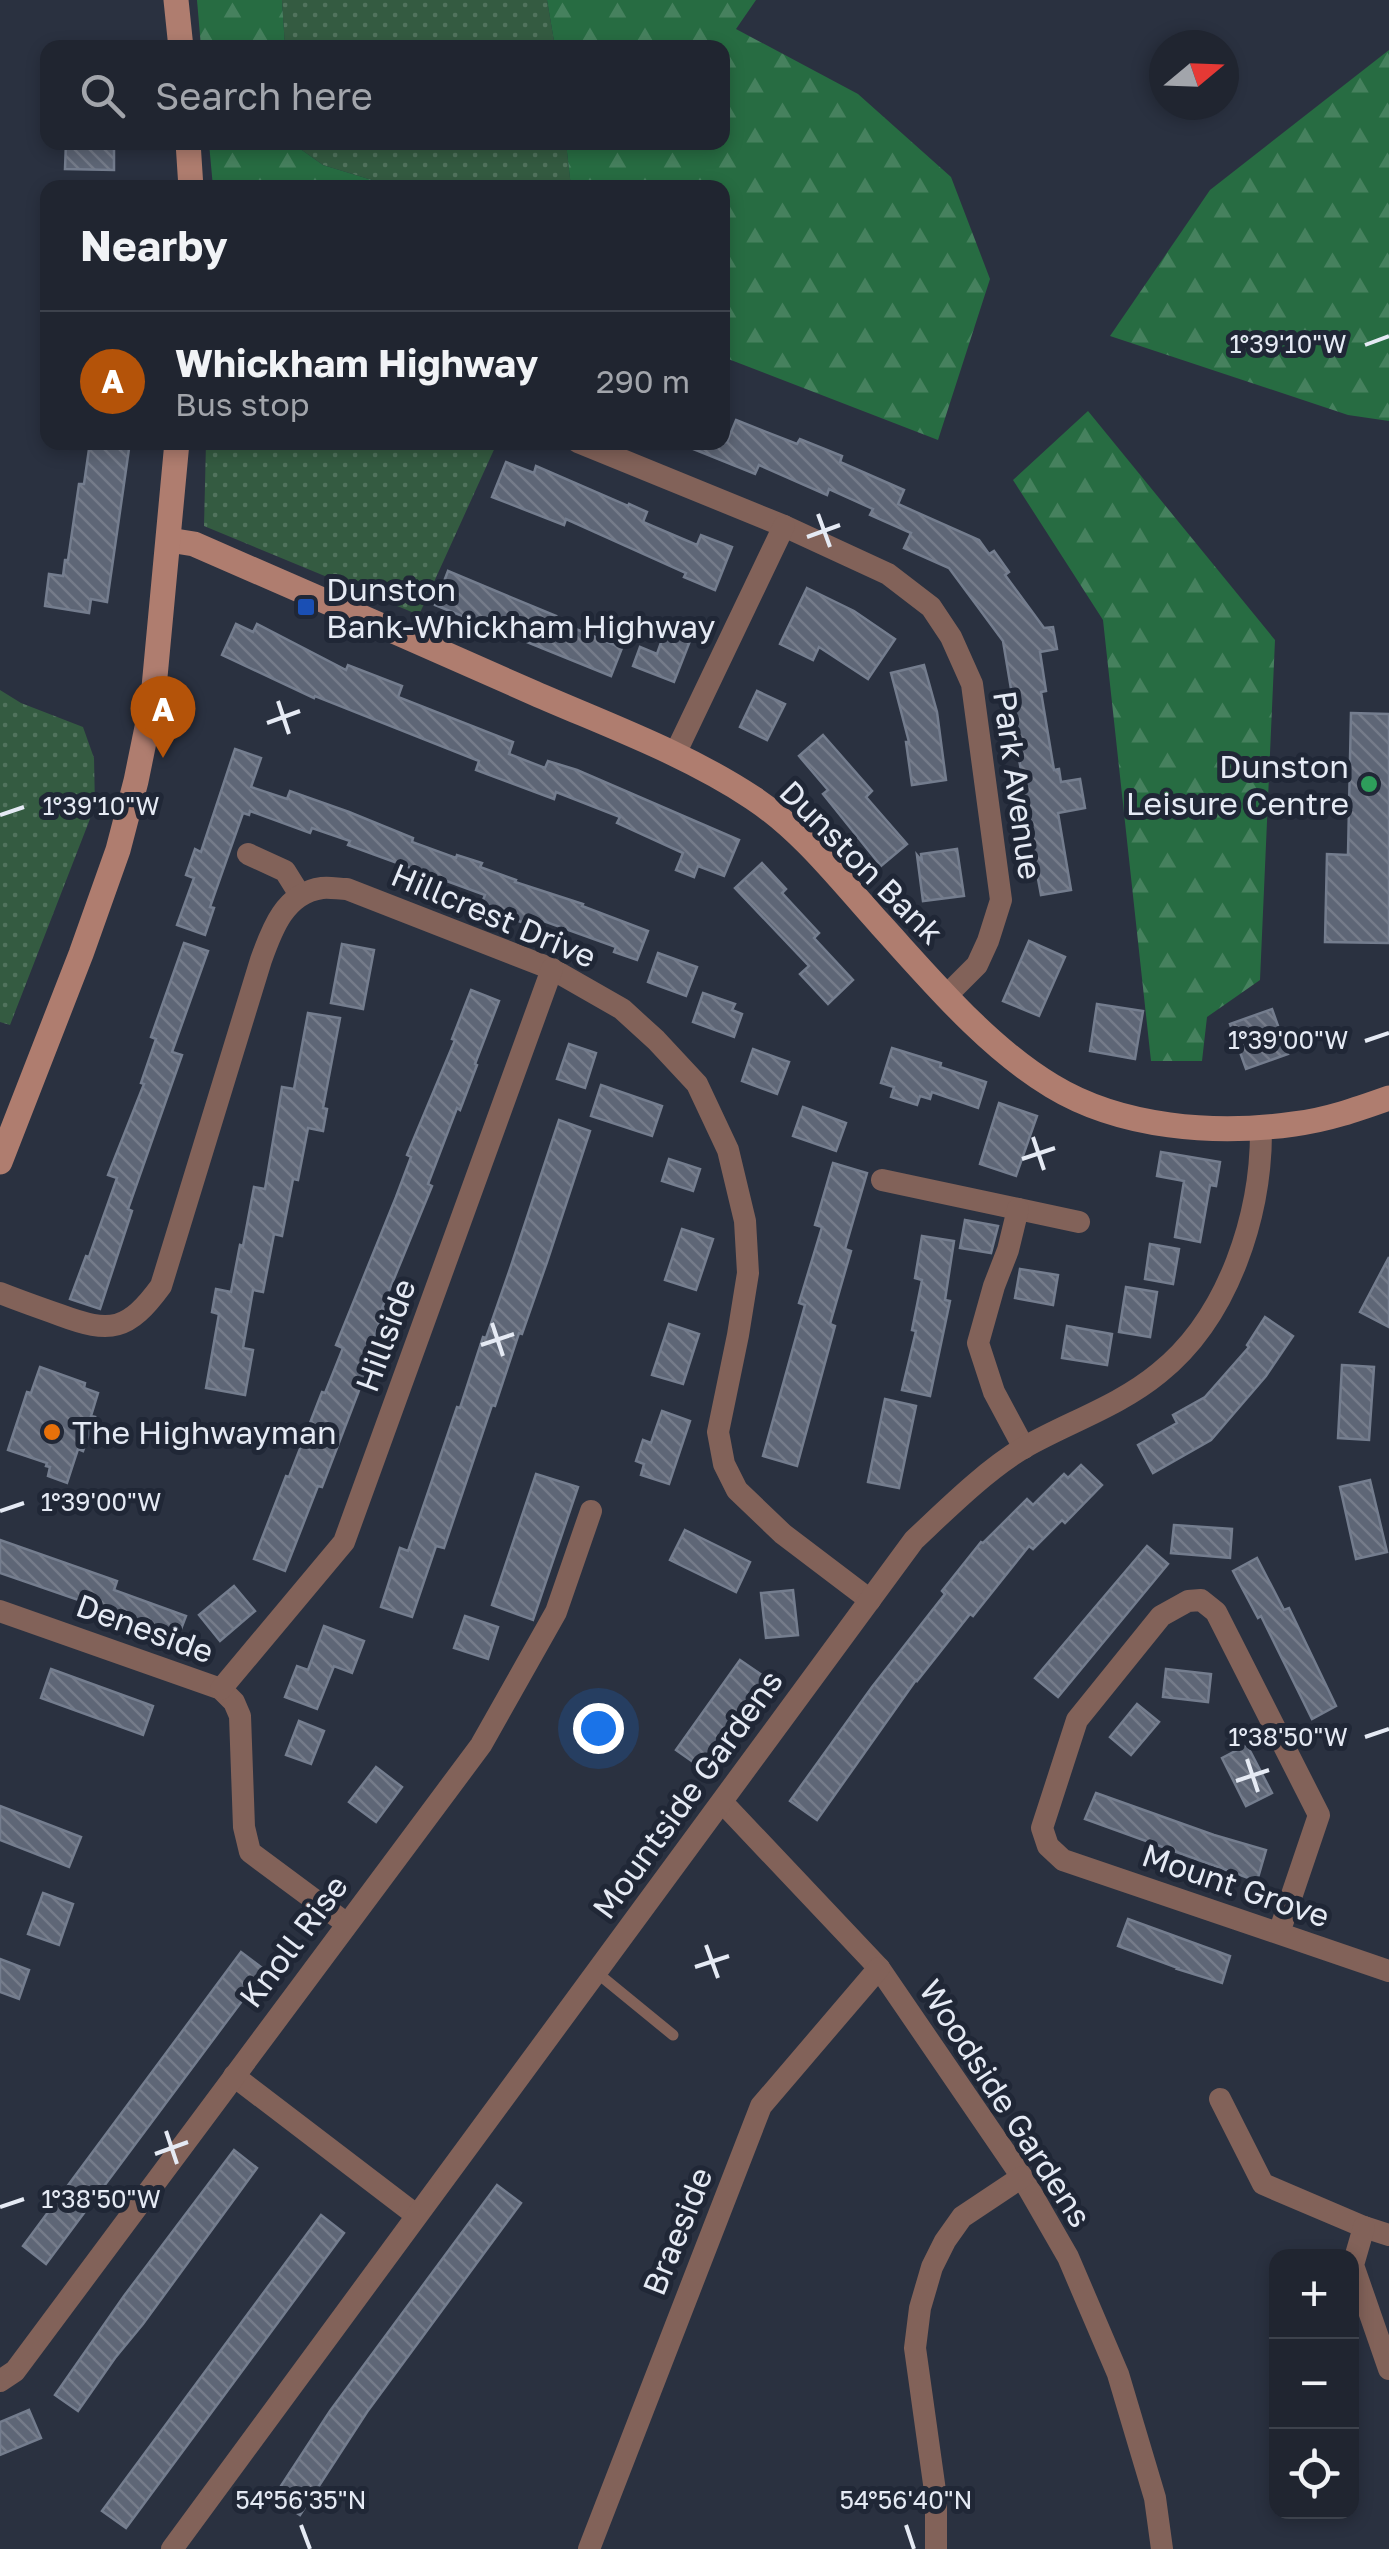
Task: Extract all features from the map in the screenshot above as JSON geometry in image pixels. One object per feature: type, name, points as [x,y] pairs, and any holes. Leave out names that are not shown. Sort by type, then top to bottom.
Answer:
[{"type":"street","points":[[176,0],[179,40]]},
{"type":"street","points":[[188,150],[190,180]]},
{"type":"street","points":[[0,1162],[118,850],[154,698],[176,450]]},
{"type":"street","name":"Park Avenue","points":[[598,450],[784,526],[888,574],[930,607],[951,637],[972,684],[1002,900],[976,964],[946,996]]},
{"type":"street","points":[[675,754],[784,526]]},
{"type":"street","name":"Dunston Bank","points":[[169,540],[194,544],[675,754],[752,798],[790,826],[946,996],[1023,1066],[1078,1100],[1106,1112],[1214,1128],[1296,1124],[1389,1098]]},
{"type":"street","points":[[0,1293],[94,1327],[112,1326],[144,1309],[161,1286],[261,960],[275,922],[300,895],[285,870],[248,854]]},
{"type":"street","name":"Hillcrest Drive","points":[[300,895],[323,888],[347,889],[552,969],[622,1009],[696,1084],[728,1150],[745,1221],[748,1273],[718,1432],[724,1464],[737,1490],[782,1534],[870,1600]]},
{"type":"street","name":"Hillside","points":[[221,1689],[344,1542],[552,969]]},
{"type":"street","name":"Mountside Gardens","points":[[172,2549],[914,1540],[964,1494],[1024,1448],[1096,1414],[1159,1373],[1200,1329],[1226,1286],[1252,1218],[1261,1159],[1261,1127]]},
{"type":"street","points":[[882,1180],[1079,1222]]},
{"type":"street","points":[[1018,1209],[978,1343],[994,1392],[1024,1448]]},
{"type":"street","name":"Knoll Rise","points":[[0,2381],[15,2371],[481,1746],[556,1612],[591,1511]]},
{"type":"street","name":"Mount Grove","points":[[1279,1933],[1319,1815],[1216,1612],[1201,1600],[1188,1602],[1161,1616],[1077,1720],[1042,1828],[1048,1846],[1062,1860],[1389,1971]]},
{"type":"street","name":"Deneside","points":[[0,1611],[221,1689],[234,1702],[240,1716],[244,1827],[250,1852],[346,1924]]},
{"type":"street","name":"Woodside Gardens","points":[[722,1802],[878,1968],[1022,2177],[1068,2257],[1118,2374],[1155,2498],[1162,2549]]},
{"type":"street","name":"Braeside","points":[[589,2549],[761,2106],[878,1968]]},
{"type":"street","points":[[234,2076],[416,2215]]},
{"type":"street","points":[[1220,2099],[1263,2184],[1389,2235]]},
{"type":"street","points":[[936,2549],[936,2498],[915,2348],[920,2308],[932,2268],[962,2217],[1022,2177]]},
{"type":"street","points":[[1364,2226],[1353,2265],[1389,2369]]},
{"type":"lane","points":[[596,1972],[673,2035]]},
{"type":"green space","points":[[197,0],[282,0],[285,40],[200,40]]},
{"type":"green space","points":[[282,0],[547,0],[554,40],[285,40]]},
{"type":"green space","points":[[547,0],[756,0],[736,29],[858,94],[951,177],[990,279],[938,440],[730,360],[730,180],[570,180],[567,150],[730,150],[730,40],[554,40]]},
{"type":"green space","points":[[1389,50],[1389,421],[1348,415],[1110,336],[1210,190]]},
{"type":"green space","points":[[210,150],[302,150],[323,165],[372,180],[212,180]]},
{"type":"green space","points":[[302,150],[567,150],[570,180],[372,180],[323,165]]},
{"type":"green space","points":[[1088,411],[1275,640],[1260,980],[1207,1017],[1202,1061],[1151,1061],[1103,620],[1013,480]]},
{"type":"green space","points":[[206,450],[494,450],[419,615],[204,526]]},
{"type":"green space","points":[[0,690],[21,703],[83,727],[94,758],[95,806],[10,1025],[0,1022]]},
{"type":"building","points":[[66,150],[114,150],[114,170],[65,169]]},
{"type":"building","points":[[736,420],[797,444],[800,439],[842,456],[840,462],[904,490],[898,504],[979,540],[989,554],[994,551],[1009,572],[1005,575],[1044,628],[1053,627],[1057,649],[1040,652],[1046,691],[1041,692],[1054,770],[1059,769],[1061,782],[1080,779],[1085,808],[1058,813],[1071,890],[1041,895],[1019,776],[1013,726],[1017,725],[1003,641],[949,568],[904,548],[911,533],[870,515],[873,509],[829,489],[827,495],[759,465],[755,474],[696,450],[730,450],[730,435]]},
{"type":"building","points":[[89,450],[129,450],[107,602],[91,599],[89,613],[45,606],[49,574],[63,576],[79,484],[84,484]]},
{"type":"building","points":[[506,462],[534,473],[536,466],[629,504],[647,512],[643,522],[697,545],[701,535],[732,547],[715,590],[566,519],[564,525],[492,497]]},
{"type":"building","points":[[448,571],[622,648],[611,676],[435,605]]},
{"type":"building","points":[[807,588],[854,611],[895,639],[868,679],[819,647],[813,660],[780,644]]},
{"type":"building","points":[[236,624],[253,632],[257,624],[346,670],[348,665],[402,686],[398,697],[513,742],[509,754],[545,768],[548,761],[577,770],[739,840],[724,876],[698,866],[694,877],[676,870],[683,853],[617,823],[620,817],[556,792],[554,799],[476,770],[479,761],[314,698],[222,655]]},
{"type":"building","points":[[665,631],[690,641],[674,682],[633,666],[640,647],[657,654]]},
{"type":"building","points":[[924,665],[937,712],[946,780],[912,785],[909,742],[891,673]]},
{"type":"building","points":[[757,691],[785,704],[767,740],[740,727]]},
{"type":"building","name":"Dunston Leisure Centre","points":[[1351,713],[1389,714],[1389,943],[1325,942],[1327,854],[1348,855]]},
{"type":"building","points":[[823,735],[872,791],[866,797],[907,844],[881,866],[823,794],[828,790],[799,756]]},
{"type":"building","points":[[235,749],[261,758],[251,787],[287,799],[290,791],[349,812],[413,838],[412,842],[482,863],[480,867],[515,882],[648,931],[637,960],[614,952],[616,947],[538,919],[535,927],[513,919],[481,905],[485,895],[348,845],[350,841],[312,828],[310,833],[250,811],[249,815],[243,813],[210,907],[214,908],[205,935],[177,925],[194,878],[186,875],[195,849],[201,852]]},
{"type":"building","points":[[957,849],[964,896],[923,901],[917,855],[922,861],[921,854]]},
{"type":"building","points":[[762,863],[786,889],[782,893],[819,933],[814,938],[853,980],[828,1004],[800,974],[809,966],[735,888]]},
{"type":"building","points":[[1029,941],[1065,957],[1039,1016],[1003,1001]]},
{"type":"building","points":[[184,943],[208,951],[172,1052],[182,1055],[128,1209],[132,1211],[100,1309],[70,1299],[117,1178],[108,1175],[144,1084],[141,1083],[156,1039],[151,1037]]},
{"type":"building","points":[[342,944],[374,950],[363,1009],[331,1003]]},
{"type":"building","points":[[658,953],[697,967],[686,996],[648,982]]},
{"type":"building","points":[[471,990],[499,1001],[460,1110],[457,1108],[428,1184],[432,1186],[382,1308],[385,1309],[360,1373],[365,1375],[285,1571],[254,1559],[343,1348],[336,1345],[396,1197],[411,1157],[407,1155],[455,1040],[452,1039]]},
{"type":"building","points":[[703,993],[735,1004],[732,1010],[742,1014],[734,1037],[693,1022]]},
{"type":"building","points":[[1097,1004],[1143,1011],[1135,1059],[1090,1051]]},
{"type":"building","points":[[1272,1009],[1288,1054],[1246,1069],[1230,1024]]},
{"type":"building","points":[[308,1013],[340,1018],[323,1108],[327,1109],[323,1131],[308,1128],[282,1236],[274,1234],[263,1292],[253,1290],[243,1348],[253,1350],[245,1395],[206,1388],[219,1314],[212,1312],[216,1289],[231,1292],[254,1187],[265,1189],[282,1087],[294,1089]]},
{"type":"building","points":[[569,1044],[596,1053],[585,1088],[557,1079]]},
{"type":"building","points":[[892,1048],[986,1082],[978,1108],[932,1092],[930,1099],[920,1096],[917,1105],[891,1097],[894,1087],[881,1083]]},
{"type":"building","points":[[753,1049],[789,1062],[777,1094],[742,1081]]},
{"type":"building","points":[[601,1085],[662,1106],[652,1136],[591,1116]]},
{"type":"building","points":[[999,1103],[1037,1116],[1016,1176],[980,1164]]},
{"type":"building","points":[[803,1107],[846,1123],[836,1151],[793,1136]]},
{"type":"building","points":[[559,1120],[590,1131],[444,1548],[436,1546],[412,1617],[381,1607],[400,1548],[408,1551],[457,1407],[460,1408],[483,1337],[486,1338]]},
{"type":"building","points":[[1161,1152],[1220,1162],[1216,1186],[1210,1185],[1200,1242],[1175,1237],[1184,1181],[1157,1176]]},
{"type":"building","points":[[669,1159],[700,1169],[693,1191],[662,1181]]},
{"type":"building","points":[[833,1163],[867,1173],[845,1249],[851,1251],[830,1324],[835,1326],[797,1466],[763,1456],[805,1305],[799,1303],[822,1227],[815,1225]]},
{"type":"building","points":[[965,1220],[998,1226],[991,1253],[960,1248]]},
{"type":"building","points":[[682,1229],[713,1239],[696,1290],[665,1280]]},
{"type":"building","points":[[922,1236],[954,1241],[945,1300],[950,1301],[930,1396],[902,1390],[916,1331],[912,1330],[922,1280],[915,1278]]},
{"type":"building","points":[[1150,1244],[1179,1249],[1173,1284],[1145,1279]]},
{"type":"building","points":[[1389,1257],[1389,1327],[1360,1312]]},
{"type":"building","points":[[1020,1269],[1058,1275],[1053,1305],[1015,1298]]},
{"type":"building","points":[[1126,1287],[1157,1292],[1150,1337],[1119,1332]]},
{"type":"building","points":[[1265,1317],[1293,1336],[1266,1376],[1211,1440],[1153,1473],[1138,1445],[1177,1423],[1173,1415],[1205,1397],[1249,1347]]},
{"type":"building","points":[[669,1324],[699,1334],[683,1384],[652,1375]]},
{"type":"building","points":[[1067,1326],[1112,1334],[1107,1365],[1062,1358]]},
{"type":"building","points":[[1342,1365],[1374,1367],[1369,1440],[1338,1438]]},
{"type":"building","name":"The Highwayman","points":[[40,1367],[85,1383],[84,1388],[98,1393],[91,1416],[95,1417],[83,1451],[78,1449],[67,1483],[48,1476],[47,1463],[8,1450],[27,1392],[31,1393]]},
{"type":"building","points":[[885,1399],[916,1406],[899,1488],[868,1482]]},
{"type":"building","points":[[662,1411],[690,1421],[669,1484],[641,1475],[644,1464],[636,1461],[643,1440],[651,1443]]},
{"type":"building","points":[[1081,1465],[1102,1485],[1065,1523],[1062,1520],[1033,1549],[1029,1546],[973,1616],[970,1614],[916,1680],[817,1820],[790,1801],[981,1542],[1027,1499],[1033,1505],[1064,1474],[1068,1478]]},
{"type":"building","points":[[536,1474],[578,1487],[533,1620],[492,1605]]},
{"type":"building","points":[[1370,1480],[1387,1552],[1356,1559],[1340,1487]]},
{"type":"building","points":[[1174,1525],[1232,1529],[1230,1558],[1171,1553]]},
{"type":"building","points":[[685,1530],[750,1562],[736,1592],[670,1560]]},
{"type":"building","points":[[0,1540],[117,1581],[114,1590],[186,1616],[175,1645],[121,1626],[125,1616],[0,1573]]},
{"type":"building","points":[[1147,1546],[1168,1564],[1058,1697],[1035,1678]]},
{"type":"building","points":[[1257,1558],[1284,1610],[1289,1608],[1336,1706],[1312,1719],[1261,1616],[1258,1618],[1233,1571]]},
{"type":"building","points":[[234,1586],[255,1611],[220,1641],[199,1615]]},
{"type":"building","points":[[793,1590],[798,1635],[766,1638],[761,1593]]},
{"type":"building","points":[[465,1616],[498,1627],[488,1659],[454,1648]]},
{"type":"building","points":[[324,1626],[364,1641],[352,1673],[334,1666],[317,1709],[285,1697],[297,1666],[308,1670]]},
{"type":"building","points":[[740,1660],[766,1678],[703,1769],[676,1750]]},
{"type":"building","points":[[51,1669],[153,1706],[143,1735],[41,1698]]},
{"type":"building","points":[[1166,1669],[1211,1674],[1208,1702],[1163,1697]]},
{"type":"building","points":[[1137,1704],[1159,1722],[1131,1755],[1110,1737]]},
{"type":"building","points":[[299,1721],[324,1731],[311,1764],[286,1755]]},
{"type":"building","points":[[1247,1745],[1272,1793],[1246,1806],[1222,1758]]},
{"type":"building","points":[[376,1767],[402,1787],[376,1822],[349,1802]]},
{"type":"building","points":[[1096,1793],[1266,1850],[1257,1881],[1085,1819]]},
{"type":"building","points":[[0,1806],[81,1837],[69,1867],[0,1840]]},
{"type":"building","points":[[43,1893],[73,1904],[59,1945],[28,1934]]},
{"type":"building","points":[[1128,1919],[1230,1956],[1222,1983],[1118,1946]]},
{"type":"building","points":[[241,1952],[265,1970],[46,2264],[23,2246]]},
{"type":"building","points":[[0,1959],[29,1970],[19,1999],[0,1992]]},
{"type":"building","points":[[234,2150],[257,2168],[78,2411],[55,2395]]},
{"type":"building","points":[[497,2185],[521,2203],[367,2412],[300,2515],[273,2498],[330,2411]]},
{"type":"building","points":[[321,2215],[344,2233],[126,2528],[102,2511]]},
{"type":"building","points":[[29,2410],[41,2438],[0,2455],[0,2422]]},
{"type":"place","name":"Dunston Bank-Whickham Highway","points":[[306,607]]},
{"type":"place","name":"Whickham Highway","points":[[163,758]]},
{"type":"place","name":"Dunston Leisure Centre","points":[[1369,784]]},
{"type":"place","name":"The Highwayman","points":[[52,1432]]}]
